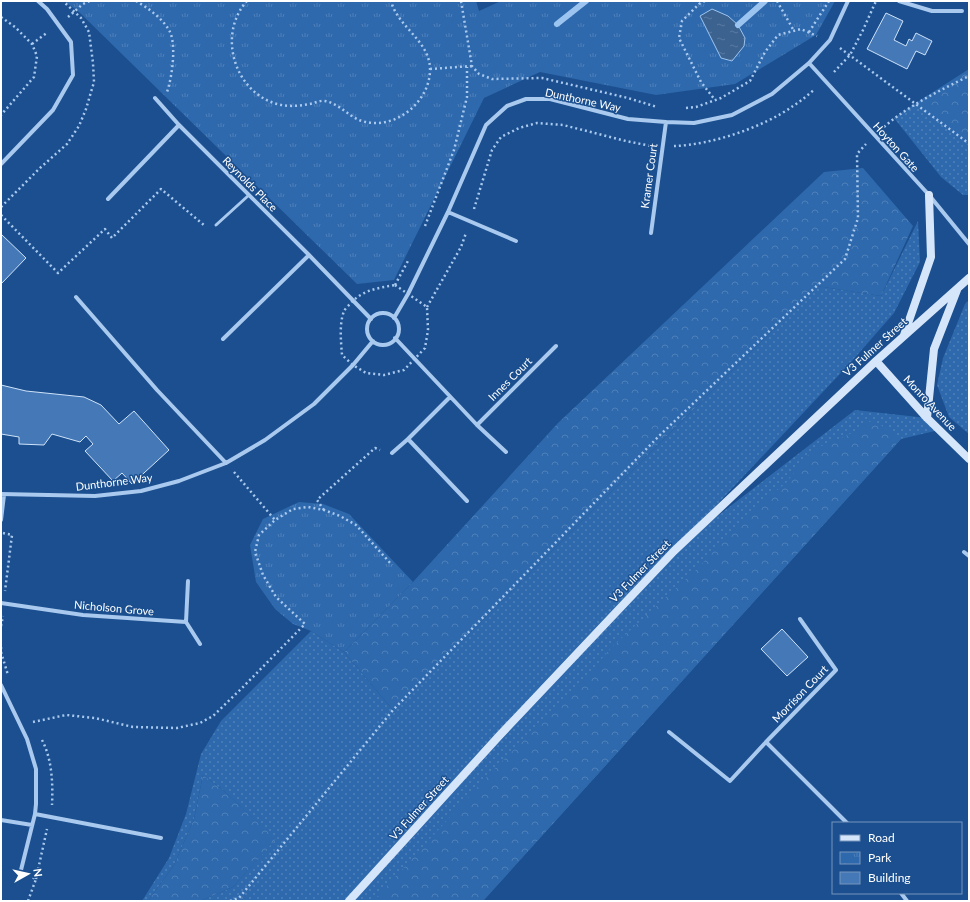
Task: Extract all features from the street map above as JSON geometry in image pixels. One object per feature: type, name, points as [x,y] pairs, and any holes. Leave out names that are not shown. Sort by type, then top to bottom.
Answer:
[{"type":"street","points":[[1,164],[53,110],[73,75],[71,42],[47,9],[38,1]]},
{"type":"street","name":"Dunthorne Way","points":[[394,318],[408,294],[448,212],[486,125],[508,106],[526,99],[550,99],[628,119],[666,122],[694,123],[732,115],[772,94],[809,63],[830,40],[848,1]]},
{"type":"street","points":[[899,1],[932,11],[962,11]]},
{"type":"street","name":"Hoyton Gate","points":[[809,63],[929,196],[969,244]]},
{"type":"street","name":"Reynolds Place","points":[[156,98],[179,125],[371,319]]},
{"type":"street","name":"Kramer Court","points":[[651,233],[666,122]]},
{"type":"street","points":[[108,199],[179,125]]},
{"type":"street","points":[[904,336],[931,257],[929,196]]},
{"type":"street","points":[[448,212],[516,241]]},
{"type":"street","points":[[223,340],[309,255]]},
{"type":"street","name":"V3 Fulmer Street","points":[[349,901],[498,736],[674,551],[876,361],[969,278]]},
{"type":"street","points":[[927,418],[934,349],[958,287]]},
{"type":"street","points":[[76,297],[157,390],[226,463]]},
{"type":"street","points":[[380,313],[385,313],[394,318],[399,330],[392,342],[379,344],[373,341],[367,330],[371,319],[374,315],[380,313]]},
{"type":"street","points":[[395,338],[477,425],[506,452]]},
{"type":"street","name":"Dunthorne Way","points":[[2,495],[94,496],[141,490],[179,481],[226,463],[265,440],[314,404],[353,365],[373,341]]},
{"type":"street","name":"Innes Court","points":[[477,425],[556,346]]},
{"type":"street","name":"Monro Avenue","points":[[876,361],[927,418],[969,459]]},
{"type":"street","points":[[392,454],[450,397]]},
{"type":"street","points":[[408,439],[467,501]]},
{"type":"street","points":[[1,520],[2,495]]},
{"type":"street","points":[[964,552],[969,556]]},
{"type":"street","points":[[188,581],[186,622],[200,644]]},
{"type":"street","name":"Nicholson Grove","points":[[1,603],[83,615],[186,622]]},
{"type":"street","name":"Morrison Court","points":[[669,732],[730,781],[836,670],[800,619]]},
{"type":"street","points":[[1,685],[27,739],[36,769],[35,814],[20,874]]},
{"type":"street","points":[[766,742],[846,822]]},
{"type":"street","points":[[35,814],[161,838]]},
{"type":"street","points":[[1,820],[32,825]]},
{"type":"lane","points":[[216,225],[249,195]]},
{"type":"path","points":[[75,11],[83,4],[90,1]]},
{"type":"path","points":[[136,1],[159,18],[170,31],[173,48],[171,78],[168,91],[160,103]]},
{"type":"path","points":[[247,1],[241,7],[236,19],[232,42],[232,54],[236,68],[242,78],[259,95],[269,101],[279,104],[299,106],[323,101],[334,104],[361,121],[377,124],[388,122],[408,112],[418,102],[426,90],[429,80],[430,69],[428,56],[422,45],[398,16],[391,1]]},
{"type":"path","points":[[461,1],[472,66],[479,74],[492,79],[542,78],[628,98],[662,108]]},
{"type":"path","points":[[705,1],[699,4],[682,21],[679,38],[701,82],[715,100]]},
{"type":"path","points":[[777,1],[794,31]]},
{"type":"path","points":[[809,32],[829,1]]},
{"type":"path","points":[[1,17],[15,27],[32,44],[37,56],[34,77],[1,115]]},
{"type":"path","points":[[682,109],[696,107],[715,100],[750,81],[765,52],[778,35],[801,29],[830,40],[963,138],[969,144]]},
{"type":"path","points":[[430,69],[472,66]]},
{"type":"path","points":[[424,229],[454,150],[467,97],[467,67]]},
{"type":"path","points":[[230,901],[239,898],[393,710],[659,436],[845,259],[858,218],[857,154],[894,118],[916,103],[969,76]]},
{"type":"path","points":[[427,308],[461,247],[492,150],[501,137],[519,128],[537,123],[563,125],[626,142],[662,146]]},
{"type":"path","points":[[1,215],[58,273],[105,229],[112,238],[161,189],[211,231],[216,225]]},
{"type":"path","points":[[395,285],[412,254]]},
{"type":"path","points":[[324,510],[317,500],[375,448],[392,454]]},
{"type":"path","points":[[226,463],[275,520]]},
{"type":"path","points":[[32,722],[66,715],[95,718],[133,727],[177,728],[200,724],[213,716],[305,624],[276,597],[263,575],[255,552],[259,535],[275,520],[293,509],[308,507],[324,510],[340,516],[356,525],[392,565]]},
{"type":"path","points":[[1,533],[12,535],[4,589],[6,603],[1,626]]},
{"type":"path","points":[[20,874],[36,879],[28,901]]},
{"type":"green space","points":[[64,1],[476,1],[479,11],[501,1],[835,1],[816,35],[735,84],[656,95],[540,72],[484,98],[394,280],[357,284],[79,12]]},
{"type":"green space","points":[[969,69],[969,144],[916,103]]},
{"type":"green space","points":[[916,103],[969,144],[969,195],[963,195],[941,177],[894,118]]},
{"type":"green space","points":[[863,168],[913,226],[881,296],[817,286],[393,710],[344,652],[413,582],[558,423],[824,172]]},
{"type":"green space","points":[[918,221],[920,262],[894,313],[852,361],[676,548],[855,410],[927,418],[939,430],[901,439],[483,901],[200,901],[233,887],[275,839],[224,791],[203,775],[194,819],[174,865],[148,901],[142,901],[169,858],[186,814],[201,754],[221,721],[311,631],[344,652],[393,710],[817,286],[881,296]]},
{"type":"green space","points":[[969,300],[969,434],[949,417],[937,385],[943,358],[965,304]]},
{"type":"green space","points":[[873,420],[901,439],[483,901],[373,901],[497,766],[560,706],[613,646],[697,569],[746,516],[786,483],[812,450],[848,435]]},
{"type":"green space","points":[[299,502],[323,504],[349,514],[413,582],[344,652],[311,631],[293,624],[275,609],[256,582],[250,545],[263,519]]},
{"type":"green space","points":[[203,775],[224,791],[276,839],[233,887],[200,901],[148,901],[174,865],[194,819]]},
{"type":"water","points":[[712,9],[728,16],[738,25],[745,38],[744,46],[732,61],[721,58],[700,16]]},
{"type":"building","points":[[886,13],[903,21],[894,40],[906,46],[909,39],[912,41],[916,33],[932,41],[925,55],[916,51],[907,69],[867,49]]},
{"type":"building","points":[[1,234],[26,258],[1,284]]},
{"type":"building","points":[[1,385],[26,391],[84,397],[101,405],[119,424],[134,411],[169,450],[132,484],[122,473],[113,481],[85,451],[93,444],[86,436],[80,442],[52,434],[44,445],[19,444],[19,437],[1,434]]},
{"type":"building","points":[[782,629],[808,657],[787,676],[761,649]]},
{"type":"waterway","points":[[557,24],[586,1]]},
{"type":"waterway","points":[[738,25],[765,1]]}]
